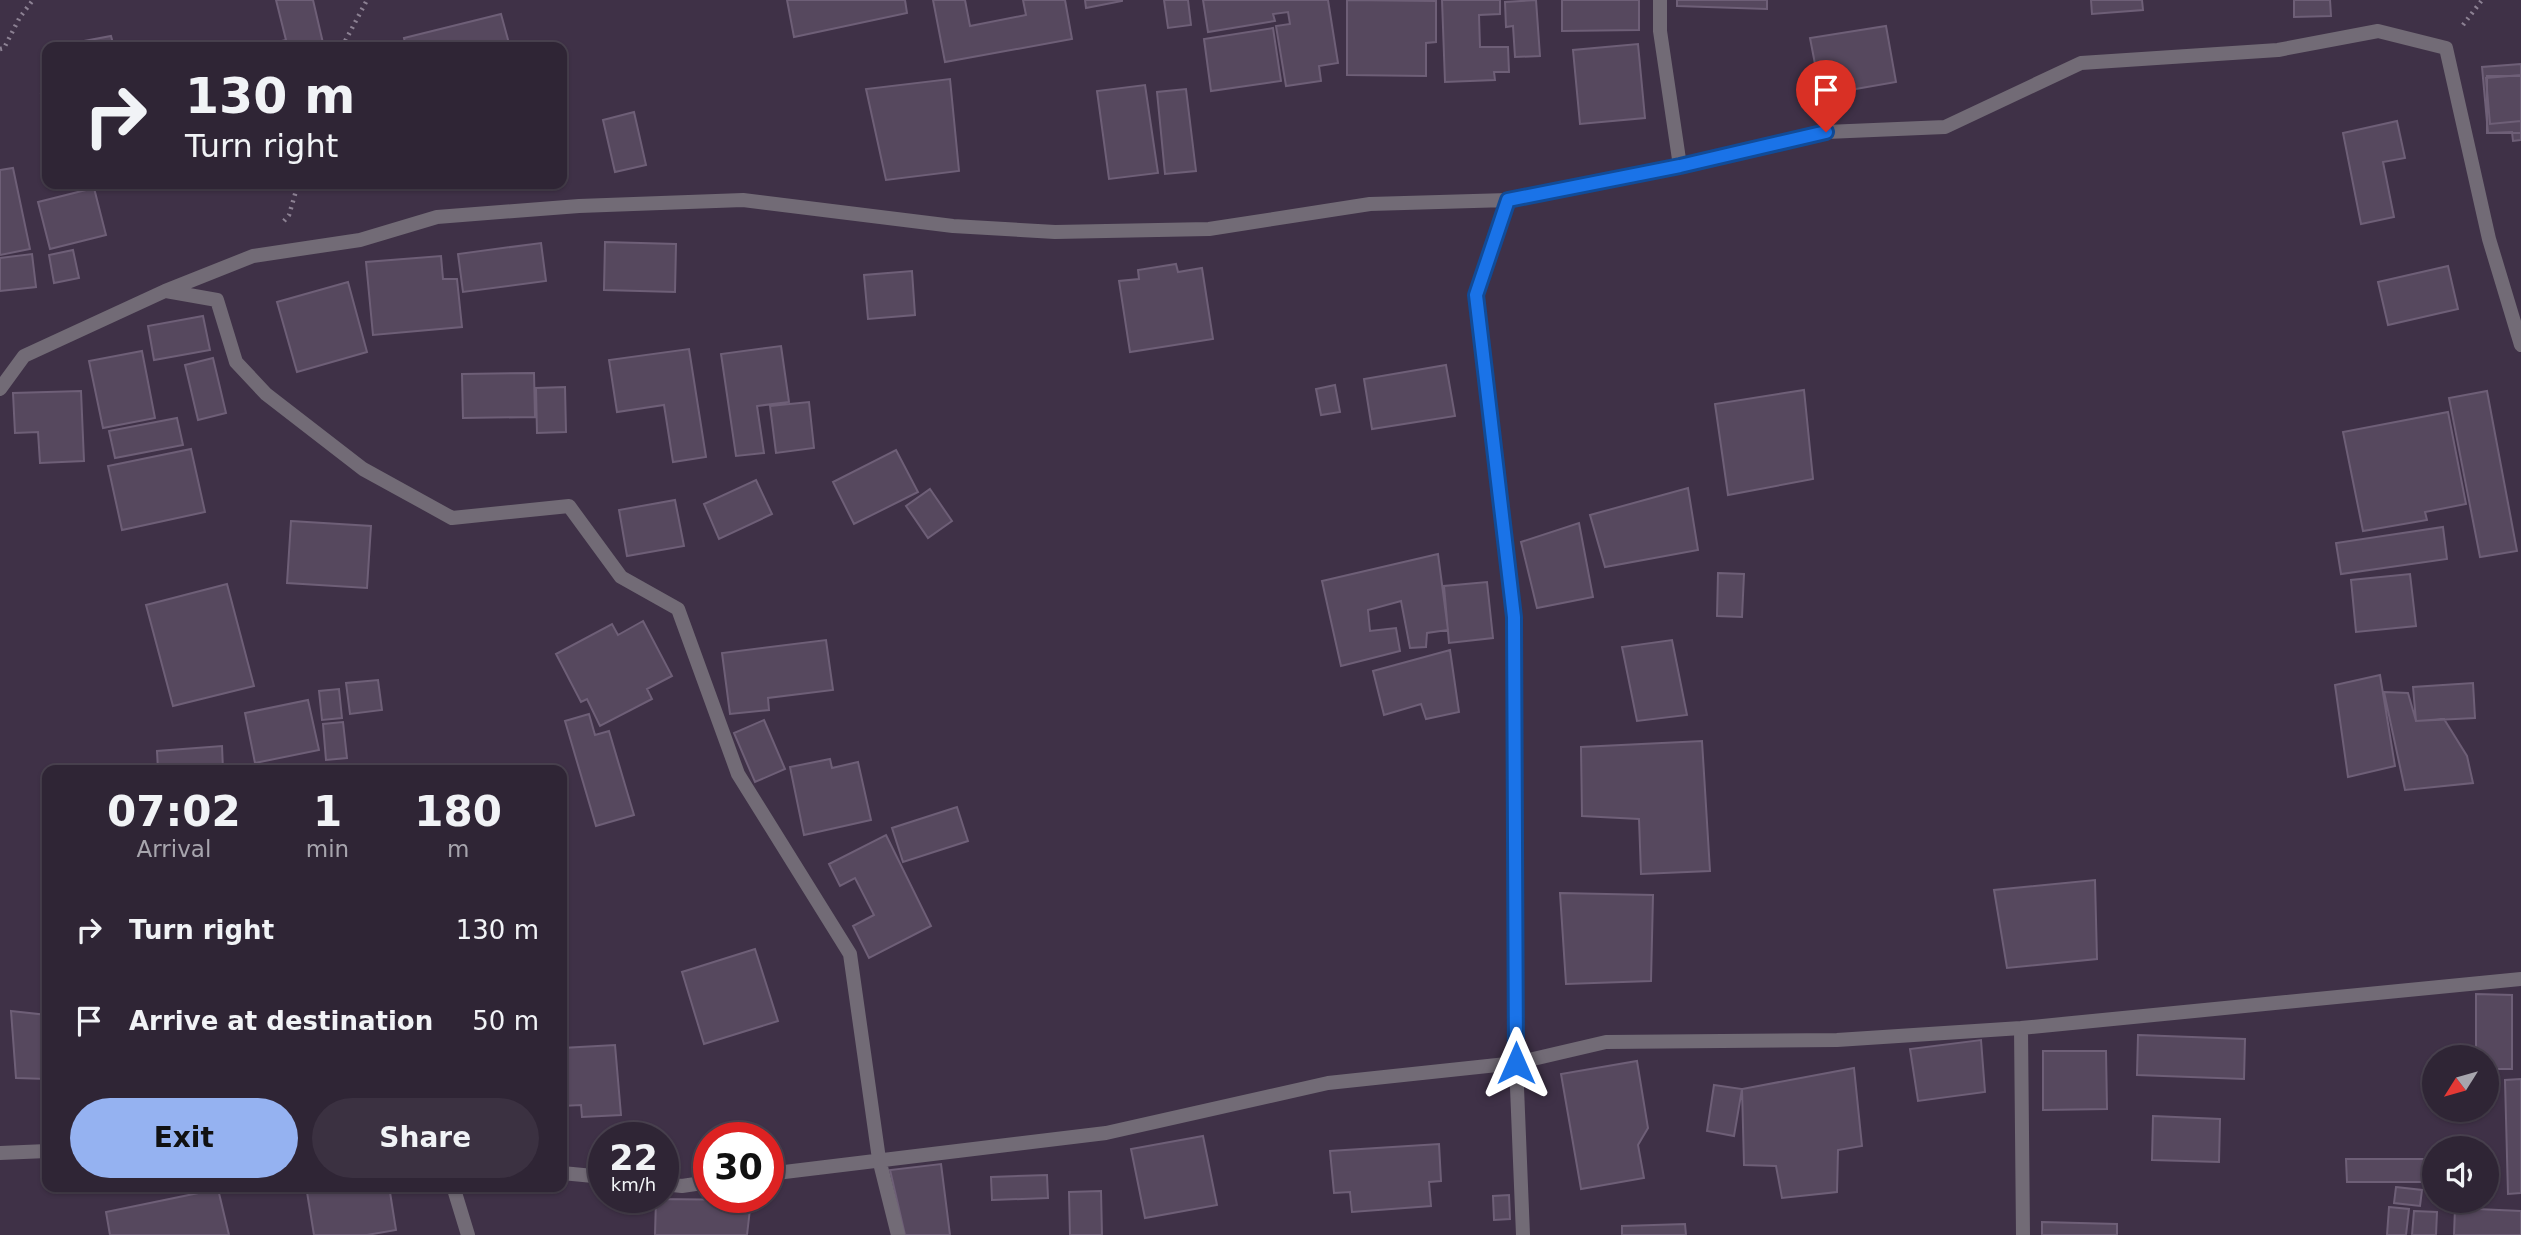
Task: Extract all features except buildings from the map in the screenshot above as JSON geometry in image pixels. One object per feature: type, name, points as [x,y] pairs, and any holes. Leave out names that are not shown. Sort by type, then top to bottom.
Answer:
[{"type":"street","points":[[1660,0],[1660,31],[1680,166]]},
{"type":"street","points":[[0,389],[24,356],[165,291],[253,256],[360,240],[437,217],[579,206],[743,200],[953,226],[1055,232],[1209,229],[1370,204],[1508,200],[1680,166],[1826,132],[1945,127],[2081,63],[2278,50],[2378,31],[2446,48],[2489,239],[2521,345]]},
{"type":"street","points":[[1508,200],[1476,295],[1514,617],[1516,1063],[1523,1235]]},
{"type":"street","points":[[165,291],[217,300],[236,362],[266,394],[363,469],[452,518],[569,506],[621,577],[678,608],[738,774],[850,954],[879,1159],[898,1235]]},
{"type":"street","points":[[784,1172],[1106,1133],[1328,1083],[1516,1063],[1606,1042],[1837,1040],[2021,1027],[2521,979]]},
{"type":"street","points":[[2021,1027],[2024,1235]]},
{"type":"street","points":[[0,1153],[42,1151]]},
{"type":"street","points":[[567,1173],[588,1175]]},
{"type":"street","points":[[455,1192],[468,1235]]},
{"type":"path","points":[[0,49],[4,48],[32,0]]},
{"type":"path","points":[[345,42],[367,0]]},
{"type":"route","points":[[1516,1063],[1514,617],[1476,295],[1508,200],[1680,166],[1826,132]]}]
